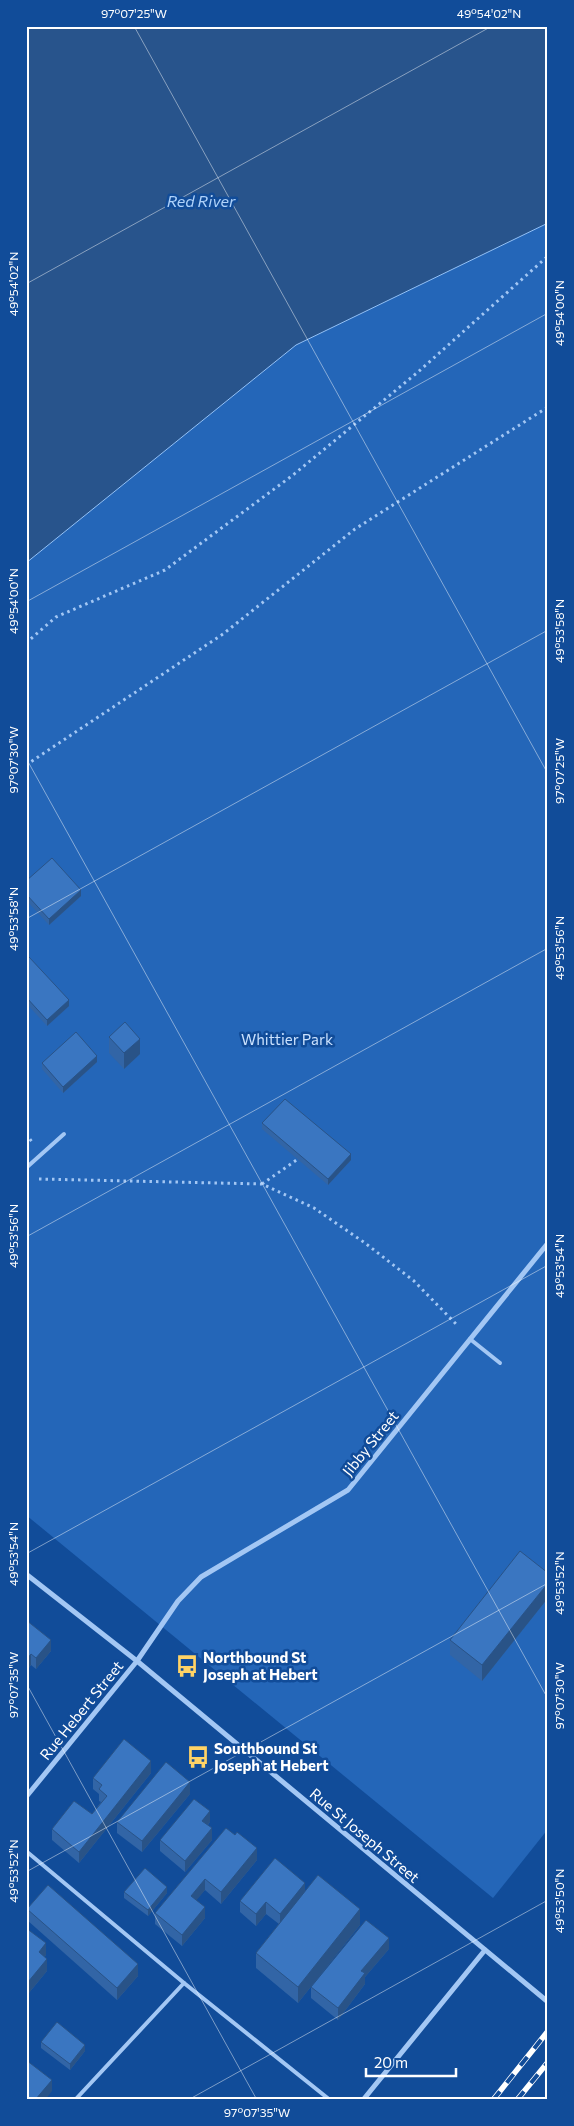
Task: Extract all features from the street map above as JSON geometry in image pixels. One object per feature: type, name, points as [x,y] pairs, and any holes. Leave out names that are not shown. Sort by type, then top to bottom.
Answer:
[{"type":"street","name":"Jibby Street","points":[[136,1661],[178,1601],[201,1577],[348,1490],[548,1243]]},
{"type":"street","name":"Rue St Joseph Street","points":[[26,1574],[136,1661],[548,2002]]},
{"type":"street","name":"Rue Hebert Street","points":[[26,1797],[136,1661]]},
{"type":"street","points":[[363,2100],[485,1950]]},
{"type":"lane","points":[[26,1168],[64,1134]]},
{"type":"lane","points":[[470,1338],[500,1363]]},
{"type":"lane","points":[[26,1851],[184,1983],[330,2100]]},
{"type":"lane","points":[[75,2100],[184,1983]]},
{"type":"path","points":[[26,643],[56,617],[165,570],[293,475],[418,372],[548,256]]},
{"type":"path","points":[[26,766],[223,634],[355,528],[548,407]]},
{"type":"path","points":[[262,1184],[298,1159]]},
{"type":"path","points":[[36,1179],[262,1184],[314,1208],[365,1243],[414,1281],[470,1338]]},
{"type":"green space","name":"Whittier Park","points":[[548,223],[548,1829],[493,1898],[26,1515],[26,563],[296,345]]},
{"type":"water","name":"Red River","points":[[26,26],[548,26],[548,223],[296,345],[26,563]]},
{"type":"building","points":[[52,858],[81,890],[49,919],[26,894],[26,881]]},
{"type":"building","points":[[29,957],[69,1000],[47,1020],[26,997],[26,959]]},
{"type":"building","points":[[125,1022],[140,1039],[124,1053],[109,1037]]},
{"type":"building","points":[[76,1032],[97,1056],[63,1087],[42,1063]]},
{"type":"building","points":[[285,1099],[351,1154],[328,1179],[262,1123]]},
{"type":"building","points":[[520,1551],[548,1573],[548,1583],[482,1665],[450,1640]]},
{"type":"building","points":[[26,1620],[51,1640],[36,1658],[31,1654],[26,1660]]},
{"type":"building","points":[[124,1739],[151,1761],[79,1852],[52,1829],[74,1801],[92,1814],[107,1796],[99,1789],[102,1785],[93,1778]]},
{"type":"building","points":[[166,1762],[190,1782],[142,1841],[117,1822]]},
{"type":"building","points":[[194,1799],[210,1811],[202,1821],[212,1828],[185,1861],[160,1840]]},
{"type":"building","points":[[226,1828],[235,1835],[237,1832],[257,1848],[221,1892],[205,1879],[191,1896],[205,1907],[182,1935],[155,1913]]},
{"type":"building","points":[[275,1858],[305,1883],[280,1914],[266,1902],[256,1914],[240,1901]]},
{"type":"building","points":[[145,1868],[167,1887],[148,1910],[124,1892]]},
{"type":"building","points":[[318,1875],[360,1909],[298,1987],[256,1953]]},
{"type":"building","points":[[48,1885],[138,1964],[117,1988],[27,1909]]},
{"type":"building","points":[[366,1920],[389,1938],[361,1971],[365,1973],[338,2008],[311,1987]]},
{"type":"building","points":[[26,1928],[46,1943],[39,1952],[47,1959],[28,1982],[26,1981]]},
{"type":"building","points":[[57,2022],[85,2045],[70,2064],[41,2042]]},
{"type":"building","points":[[26,2060],[52,2080],[35,2100],[26,2100]]},
{"type":"railway","points":[[493,2100],[548,2031]]},
{"type":"railway","points":[[517,2100],[548,2062]]},
{"type":"place","name":"Northbound St Joseph at Hebert","points":[[187,1666]]},
{"type":"place","name":"Southbound St Joseph at Hebert","points":[[198,1757]]}]
